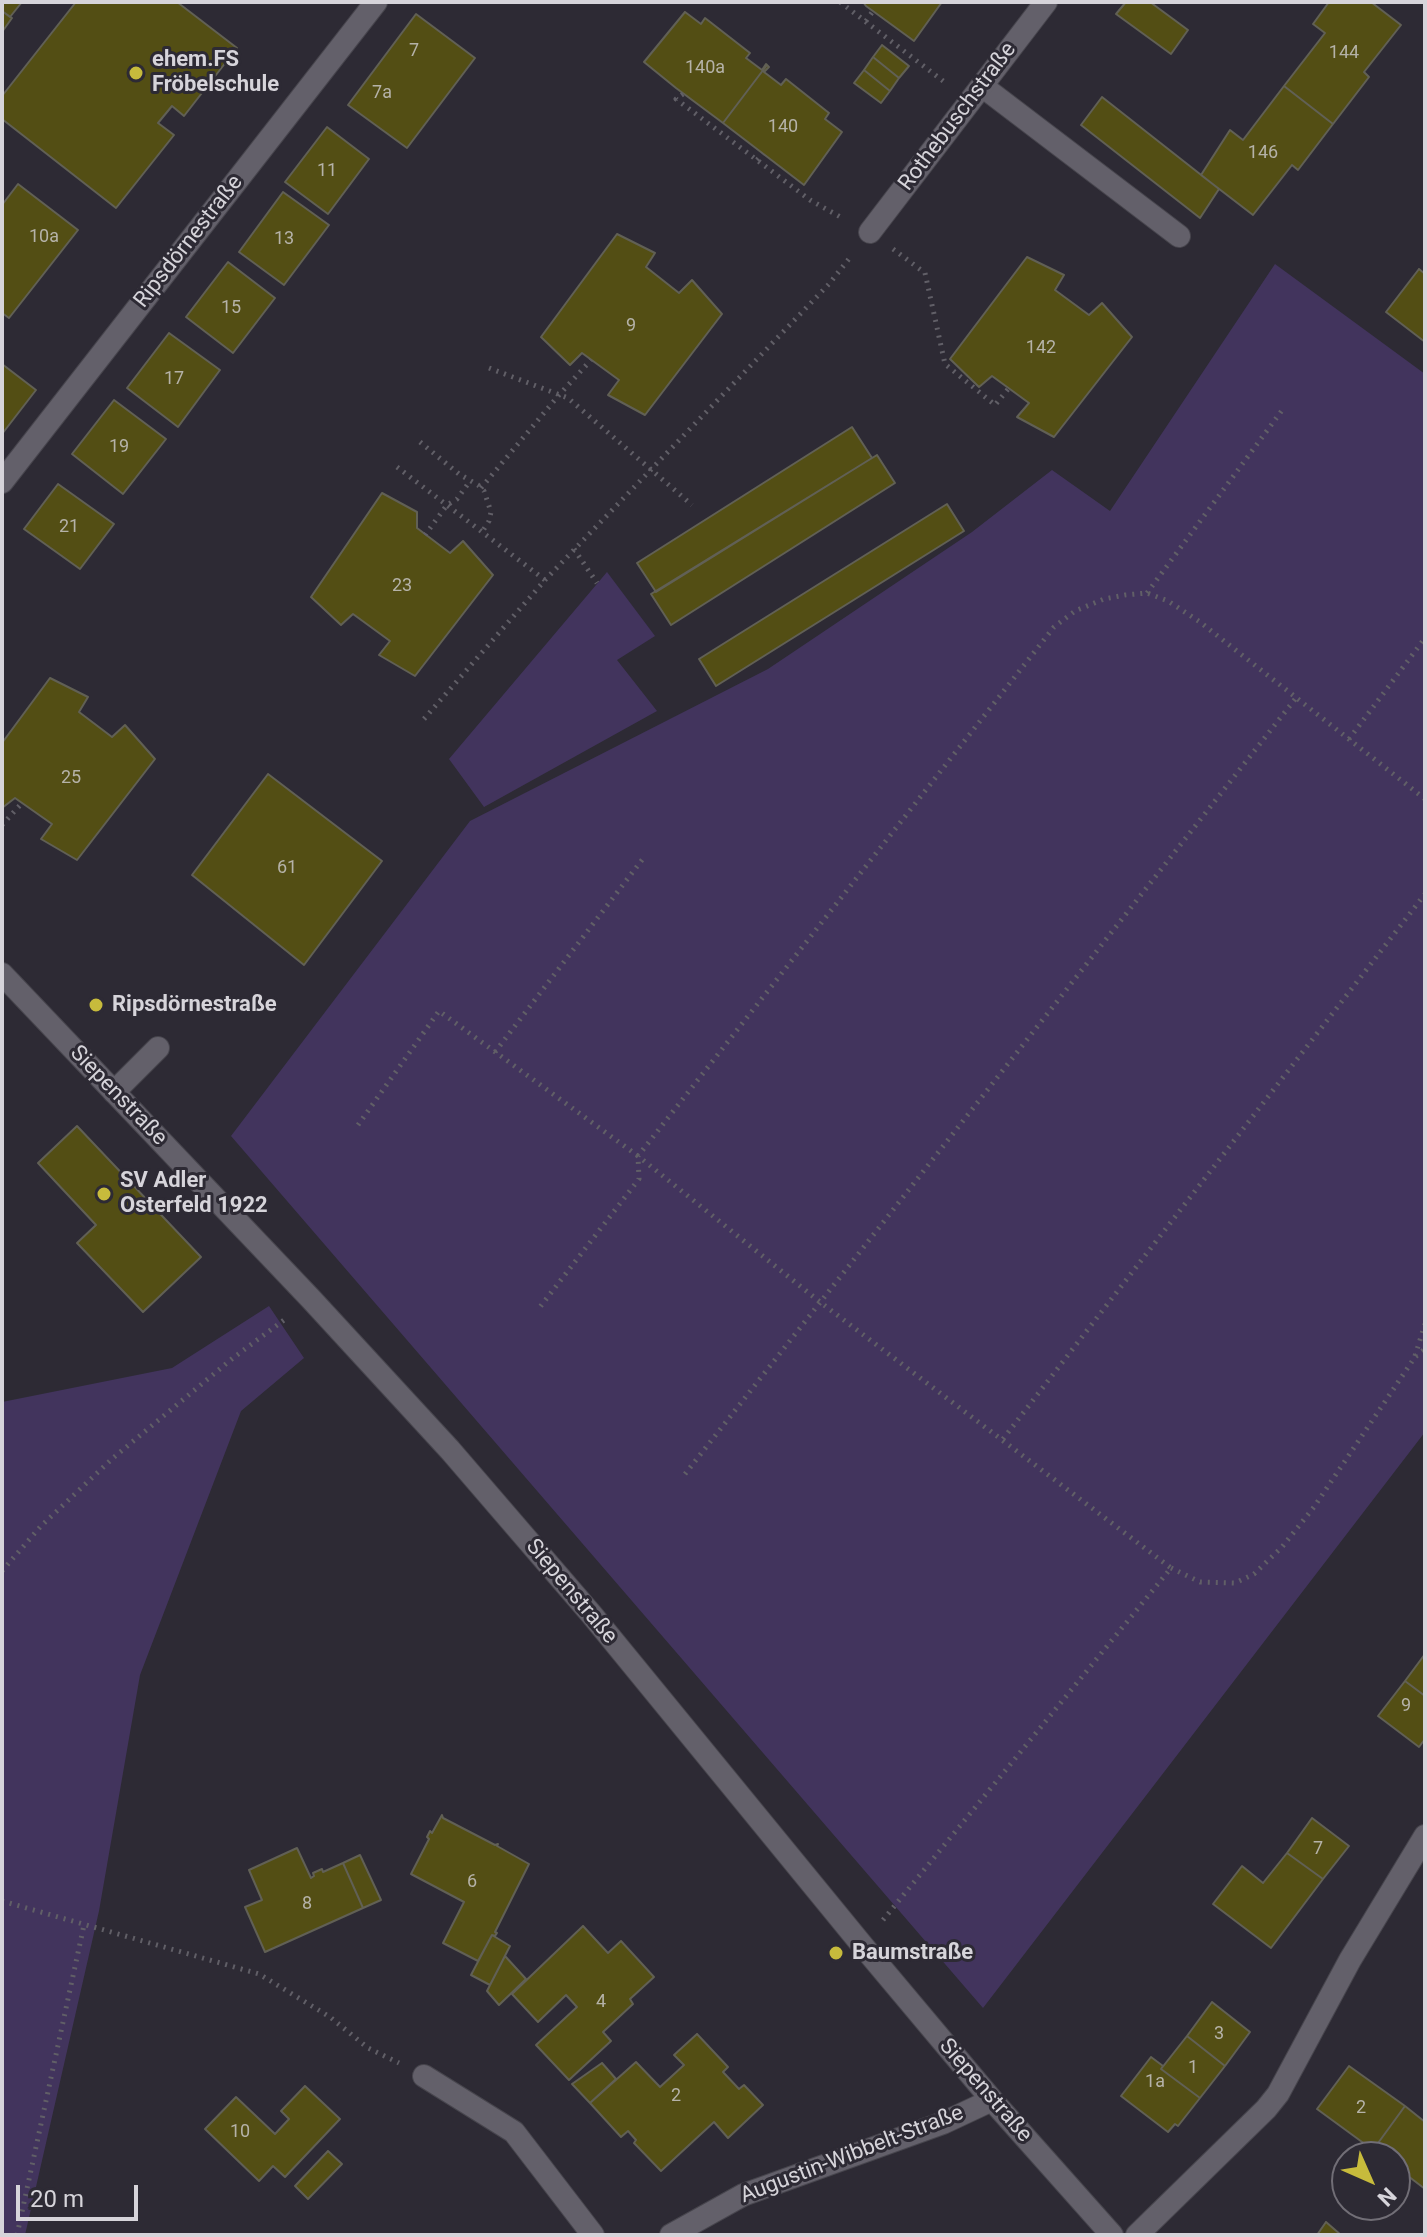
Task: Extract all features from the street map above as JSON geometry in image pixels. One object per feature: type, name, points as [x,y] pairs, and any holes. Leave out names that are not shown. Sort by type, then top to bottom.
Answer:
[{"type":"street","name":"Ripsdörnestraße","points":[[2,482],[376,2]]},
{"type":"street","name":"Rothebuschstraße","points":[[870,232],[1046,2]]},
{"type":"street","points":[[976,94],[1179,236]]},
{"type":"street","name":"Siepenstraße","points":[[2,974],[450,1450],[592,1615],[992,2100],[1112,2235]]},
{"type":"street","points":[[114,1092],[158,1048]]},
{"type":"street","points":[[1137,2235],[1278,2094],[1350,1960],[1425,1836]]},
{"type":"street","points":[[424,2076],[514,2132],[593,2235]]},
{"type":"street","name":"Augustin-Wibbelt-Straße","points":[[671,2235],[743,2195],[943,2123],[992,2100]]},
{"type":"path","points":[[840,2],[976,94]]},
{"type":"path","points":[[866,21],[873,11]]},
{"type":"path","points":[[683,94],[676,99],[810,200],[870,232],[925,273],[945,364],[995,405],[1009,388]]},
{"type":"path","points":[[757,160],[763,154]]},
{"type":"path","points":[[424,719],[545,580],[829,284],[870,232]]},
{"type":"path","points":[[481,488],[591,360]]},
{"type":"path","points":[[489,368],[568,398],[692,505]]},
{"type":"path","points":[[1147,593],[1283,409]]},
{"type":"path","points":[[420,442],[481,488],[489,500],[491,512],[482,532]]},
{"type":"path","points":[[397,467],[545,580]]},
{"type":"path","points":[[425,535],[470,481]]},
{"type":"path","points":[[574,549],[597,583]]},
{"type":"path","points":[[540,1307],[639,1179],[638,1156],[1054,627],[1075,611],[1104,599],[1147,593],[1168,601],[1200,622],[1425,799]]},
{"type":"path","points":[[1349,739],[1425,638]]},
{"type":"path","points":[[685,1474],[1296,698]]},
{"type":"path","points":[[2,825],[22,803]]},
{"type":"path","points":[[495,1052],[645,856]]},
{"type":"path","points":[[1003,1439],[1425,894]]},
{"type":"path","points":[[358,1125],[439,1011],[638,1156],[820,1302],[1171,1568],[1200,1582],[1235,1583],[1254,1574],[1282,1547],[1314,1507],[1415,1357],[1425,1324]]},
{"type":"path","points":[[2,1571],[41,1526],[113,1458],[233,1358],[311,1299]]},
{"type":"path","points":[[1415,1357],[1425,1349]]},
{"type":"path","points":[[862,1945],[1171,1568]]},
{"type":"path","points":[[2,1901],[259,1974],[330,2017],[368,2048],[424,2076]]},
{"type":"path","points":[[17,2235],[84,1925]]},
{"type":"shaded area","points":[[1275,264],[1425,374],[1425,1432],[983,2008],[231,1136],[470,821],[768,669],[972,532],[1052,470],[1110,511]]},
{"type":"shaded area","points":[[607,572],[655,636],[617,660],[657,711],[484,807],[449,759]]},
{"type":"shaded area","points":[[269,1306],[304,1358],[241,1411],[140,1675],[99,1911],[25,2235],[2,2235],[2,1402],[172,1368]]},
{"type":"building","points":[[2,2],[22,2],[10,17],[2,11]]},
{"type":"building","points":[[76,2],[177,2],[237,48],[184,116],[172,106],[158,123],[174,135],[116,208],[2,119],[2,96]]},
{"type":"building","points":[[863,2],[942,2],[914,41]]},
{"type":"building","points":[[1126,2],[1150,2],[1188,30],[1171,54],[1116,14]]},
{"type":"building","points":[[1329,2],[1371,2],[1401,25],[1364,72],[1369,77],[1333,124],[1284,86],[1325,33],[1313,24]]},
{"type":"building","points":[[2,11],[12,18],[2,32]]},
{"type":"building","points":[[685,12],[701,24],[705,18],[750,53],[746,58],[762,70],[767,65],[723,123],[644,62]]},
{"type":"building","points":[[416,14],[475,58],[407,148],[348,105]]},
{"type":"building","points":[[882,45],[909,66],[899,78],[873,57]]},
{"type":"building","points":[[873,57],[899,78],[890,91],[864,70]]},
{"type":"building","points":[[767,65],[769,67],[764,72],[781,85],[786,79],[829,113],[825,119],[842,132],[804,185],[723,123]]},
{"type":"building","points":[[864,70],[890,91],[881,103],[854,83]]},
{"type":"building","points":[[1284,86],[1333,124],[1298,170],[1292,165],[1253,215],[1201,175],[1230,130],[1243,140]]},
{"type":"building","points":[[1102,97],[1219,189],[1200,218],[1081,125]]},
{"type":"building","points":[[327,127],[369,159],[328,214],[285,182]]},
{"type":"building","points":[[18,184],[78,230],[9,318],[2,313],[2,205]]},
{"type":"building","points":[[283,192],[329,225],[284,285],[239,252]]},
{"type":"building","points":[[617,234],[655,253],[646,267],[679,293],[692,280],[722,314],[645,415],[608,395],[619,380],[582,353],[570,365],[541,337]]},
{"type":"building","points":[[1027,257],[1064,275],[1055,290],[1089,315],[1102,303],[1132,337],[1054,437],[1017,417],[1029,403],[992,376],[979,387],[950,359]]},
{"type":"building","points":[[228,262],[275,298],[233,353],[186,317]]},
{"type":"building","points":[[1419,269],[1425,274],[1425,342],[1386,312]]},
{"type":"building","points":[[169,333],[220,370],[178,427],[127,388]]},
{"type":"building","points":[[2,364],[36,390],[2,434]]},
{"type":"building","points":[[114,400],[166,439],[123,494],[72,454]]},
{"type":"building","points":[[852,427],[872,458],[656,592],[637,563]]},
{"type":"building","points":[[877,455],[895,483],[671,625],[651,594]]},
{"type":"building","points":[[58,484],[114,524],[80,569],[24,529]]},
{"type":"building","points":[[382,493],[417,512],[417,528],[450,553],[463,541],[493,575],[415,676],[379,655],[390,641],[353,614],[341,625],[311,597]]},
{"type":"building","points":[[947,504],[964,531],[716,686],[699,659]]},
{"type":"building","points":[[50,678],[88,697],[79,712],[112,737],[125,725],[155,759],[77,860],[41,839],[52,824],[15,798],[2,808],[2,743]]},
{"type":"building","points":[[268,774],[382,861],[304,965],[192,875]]},
{"type":"building","name":"SV Adler Osterfeld 1922","points":[[77,1126],[201,1257],[143,1312],[77,1243],[96,1225],[38,1163]]},
{"type":"building","points":[[1425,1654],[1425,1696],[1405,1681]]},
{"type":"building","points":[[1405,1681],[1425,1696],[1425,1739],[1419,1747],[1378,1716]]},
{"type":"building","points":[[442,1815],[529,1864],[497,1933],[492,1935],[478,1961],[443,1943],[464,1902],[411,1874],[430,1831],[432,1833]]},
{"type":"building","points":[[1312,1818],[1349,1846],[1323,1879],[1287,1853]]},
{"type":"building","points":[[297,1848],[311,1878],[313,1873],[343,1863],[363,1908],[265,1952],[245,1907],[262,1900],[249,1870]]},
{"type":"building","points":[[1287,1853],[1323,1879],[1271,1948],[1213,1904],[1242,1866],[1263,1883]]},
{"type":"building","points":[[360,1855],[381,1900],[363,1908],[343,1863]]},
{"type":"building","points":[[583,1926],[608,1953],[621,1941],[654,1977],[630,1999],[633,2004],[603,2032],[611,2041],[569,2080],[536,2045],[577,2007],[566,1995],[538,2022],[512,1994]]},
{"type":"building","points":[[492,1935],[510,1946],[490,1985],[471,1975]]},
{"type":"building","points":[[505,1956],[526,1979],[499,2005],[487,1991]]},
{"type":"building","points":[[1212,2002],[1250,2032],[1225,2066],[1187,2036]]},
{"type":"building","points":[[697,2034],[728,2067],[723,2072],[739,2089],[744,2085],[763,2105],[728,2138],[714,2122],[661,2171],[634,2143],[636,2140],[628,2131],[621,2137],[590,2103],[636,2062],[660,2087],[684,2065],[674,2055]]},
{"type":"building","points":[[1187,2036],[1225,2066],[1200,2098],[1161,2069]]},
{"type":"building","points":[[1151,2057],[1163,2066],[1161,2069],[1200,2098],[1178,2126],[1175,2124],[1168,2132],[1121,2096]]},
{"type":"building","points":[[602,2063],[616,2079],[590,2103],[572,2084]]},
{"type":"building","points":[[1349,2066],[1405,2106],[1380,2141],[1361,2141],[1317,2109]]},
{"type":"building","points":[[305,2086],[340,2119],[285,2177],[273,2166],[259,2181],[205,2129],[236,2097],[275,2134],[289,2119],[281,2111]]},
{"type":"building","points":[[1405,2106],[1425,2122],[1425,2189],[1411,2178],[1411,2141],[1380,2141]]},
{"type":"building","points":[[328,2151],[342,2164],[308,2199],[295,2186]]},
{"type":"building","points":[[1326,2222],[1341,2235],[1317,2235]]},
{"type":"place","name":"ehem.FS Fröbelschule","points":[[136,73]]},
{"type":"place","name":"Ripsdörnestraße","points":[[96,1005]]},
{"type":"place","name":"SV Adler Osterfeld 1922","points":[[104,1194]]},
{"type":"place","name":"Baumstraße","points":[[836,1953]]}]
